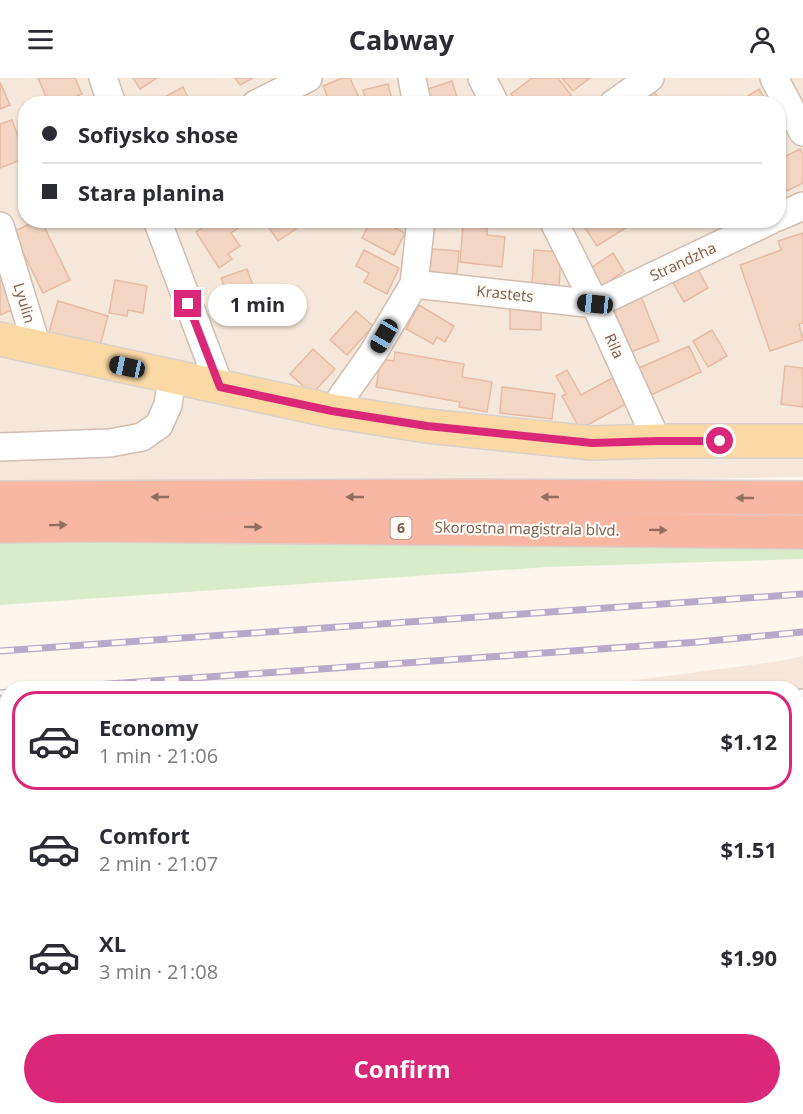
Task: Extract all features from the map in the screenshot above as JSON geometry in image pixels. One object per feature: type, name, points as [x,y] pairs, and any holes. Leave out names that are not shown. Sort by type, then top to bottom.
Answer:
[{"type":"highway","name":"Skorostna magistrala blvd.","points":[[0,498],[471,496],[803,498]]},
{"type":"highway","name":"Skorostna magistrala blvd.","points":[[0,526],[803,531]]},
{"type":"main road","points":[[0,339],[332,411],[427,426],[592,443],[803,441]]},
{"type":"street","points":[[103,78],[109,96]]},
{"type":"street","points":[[272,96],[308,78]]},
{"type":"street","points":[[412,78],[415,96]]},
{"type":"street","points":[[482,78],[491,96]]},
{"type":"street","points":[[624,96],[650,78]]},
{"type":"street","points":[[774,78],[784,96]]},
{"type":"street","points":[[786,100],[803,132]]},
{"type":"street","points":[[786,213],[803,206]]},
{"type":"street","name":"Lyulin","points":[[0,226],[37,346]]},
{"type":"street","points":[[160,228],[220,387]]},
{"type":"street","points":[[332,411],[373,353],[414,284],[420,228]]},
{"type":"street","name":"Rila","points":[[557,228],[595,304],[657,441]]},
{"type":"street","name":"Strandzha","points":[[595,304],[754,228]]},
{"type":"street","name":"Krastets","points":[[414,284],[595,304]]},
{"type":"street","points":[[0,447],[110,443],[142,437],[159,425],[168,405],[172,377]]},
{"type":"shaded area","points":[[0,78],[803,78],[803,477],[0,491]]},
{"type":"shaded area","points":[[803,656],[803,681],[628,681],[781,661]]},
{"type":"green space","points":[[0,535],[803,541],[803,559],[547,567],[0,605]]},
{"type":"building","points":[[38,78],[75,78],[82,94],[78,96],[46,96]]},
{"type":"building","points":[[133,78],[157,78],[140,89]]},
{"type":"building","points":[[235,78],[253,78],[240,85]]},
{"type":"building","points":[[342,78],[350,78],[358,96],[327,96],[323,86]]},
{"type":"building","points":[[532,78],[558,78],[571,95],[513,96],[511,94]]},
{"type":"building","points":[[562,78],[590,78],[573,91]]},
{"type":"building","points":[[452,81],[457,96],[424,96],[422,91]]},
{"type":"building","points":[[0,82],[10,105],[0,109]]},
{"type":"building","points":[[388,84],[391,96],[365,96],[363,90]]},
{"type":"building","points":[[183,87],[187,96],[167,96]]},
{"type":"building","points":[[651,88],[657,96],[640,96]]},
{"type":"building","points":[[759,89],[763,96],[748,96]]},
{"type":"building","points":[[12,120],[18,136],[18,161],[0,168],[0,124]]},
{"type":"building","points":[[800,149],[803,154],[803,183],[787,191],[786,189],[786,156]]},
{"type":"building","points":[[21,228],[45,228],[70,280],[43,293],[13,232]]},
{"type":"building","points":[[202,228],[238,228],[231,233],[240,246],[228,254],[232,259],[219,268],[196,232]]},
{"type":"building","points":[[269,228],[295,228],[296,229],[278,241]]},
{"type":"building","points":[[367,228],[395,228],[405,233],[394,255],[362,238]]},
{"type":"building","points":[[463,228],[487,228],[487,235],[505,237],[502,267],[460,262]]},
{"type":"building","points":[[585,228],[625,228],[597,246]]},
{"type":"building","points":[[803,233],[803,323],[799,324],[803,340],[770,351],[740,265],[781,250],[778,241]]},
{"type":"building","points":[[432,249],[459,251],[457,274],[430,272]]},
{"type":"building","points":[[364,250],[399,268],[387,294],[364,282],[369,273],[356,266]]},
{"type":"building","points":[[534,250],[561,252],[559,287],[532,284]]},
{"type":"building","points":[[613,253],[624,271],[600,288],[588,270]]},
{"type":"building","points":[[693,260],[708,288],[684,302],[668,274]]},
{"type":"building","points":[[0,267],[17,308],[0,315]]},
{"type":"building","points":[[247,269],[256,295],[231,304],[221,278]]},
{"type":"building","points":[[115,280],[147,286],[143,313],[128,310],[127,316],[109,313]]},
{"type":"building","points":[[638,289],[659,341],[631,352],[610,300]]},
{"type":"building","points":[[58,301],[108,316],[100,346],[49,332]]},
{"type":"building","points":[[510,303],[541,304],[541,330],[510,329]]},
{"type":"building","points":[[419,305],[454,326],[445,342],[437,337],[433,344],[406,329]]},
{"type":"building","points":[[356,311],[373,326],[347,355],[330,340]]},
{"type":"building","points":[[712,330],[727,356],[708,367],[693,341]]},
{"type":"building","points":[[689,346],[701,372],[651,395],[639,368]]},
{"type":"building","points":[[313,349],[335,369],[312,394],[290,374]]},
{"type":"building","points":[[395,352],[464,364],[462,377],[492,382],[487,412],[459,407],[460,402],[376,387],[381,359],[394,361]]},
{"type":"building","points":[[785,366],[803,368],[803,407],[781,404]]},
{"type":"building","points":[[567,370],[581,395],[614,377],[628,403],[580,429],[562,396],[566,394],[556,376]]},
{"type":"building","points":[[502,387],[555,394],[552,419],[500,413]]},
{"type":"railway","points":[[0,651],[803,594]]},
{"type":"railway","points":[[151,681],[698,642],[803,632]]},
{"type":"route","points":[[188,304],[220,387],[332,411],[427,426],[592,443],[720,441]]}]
